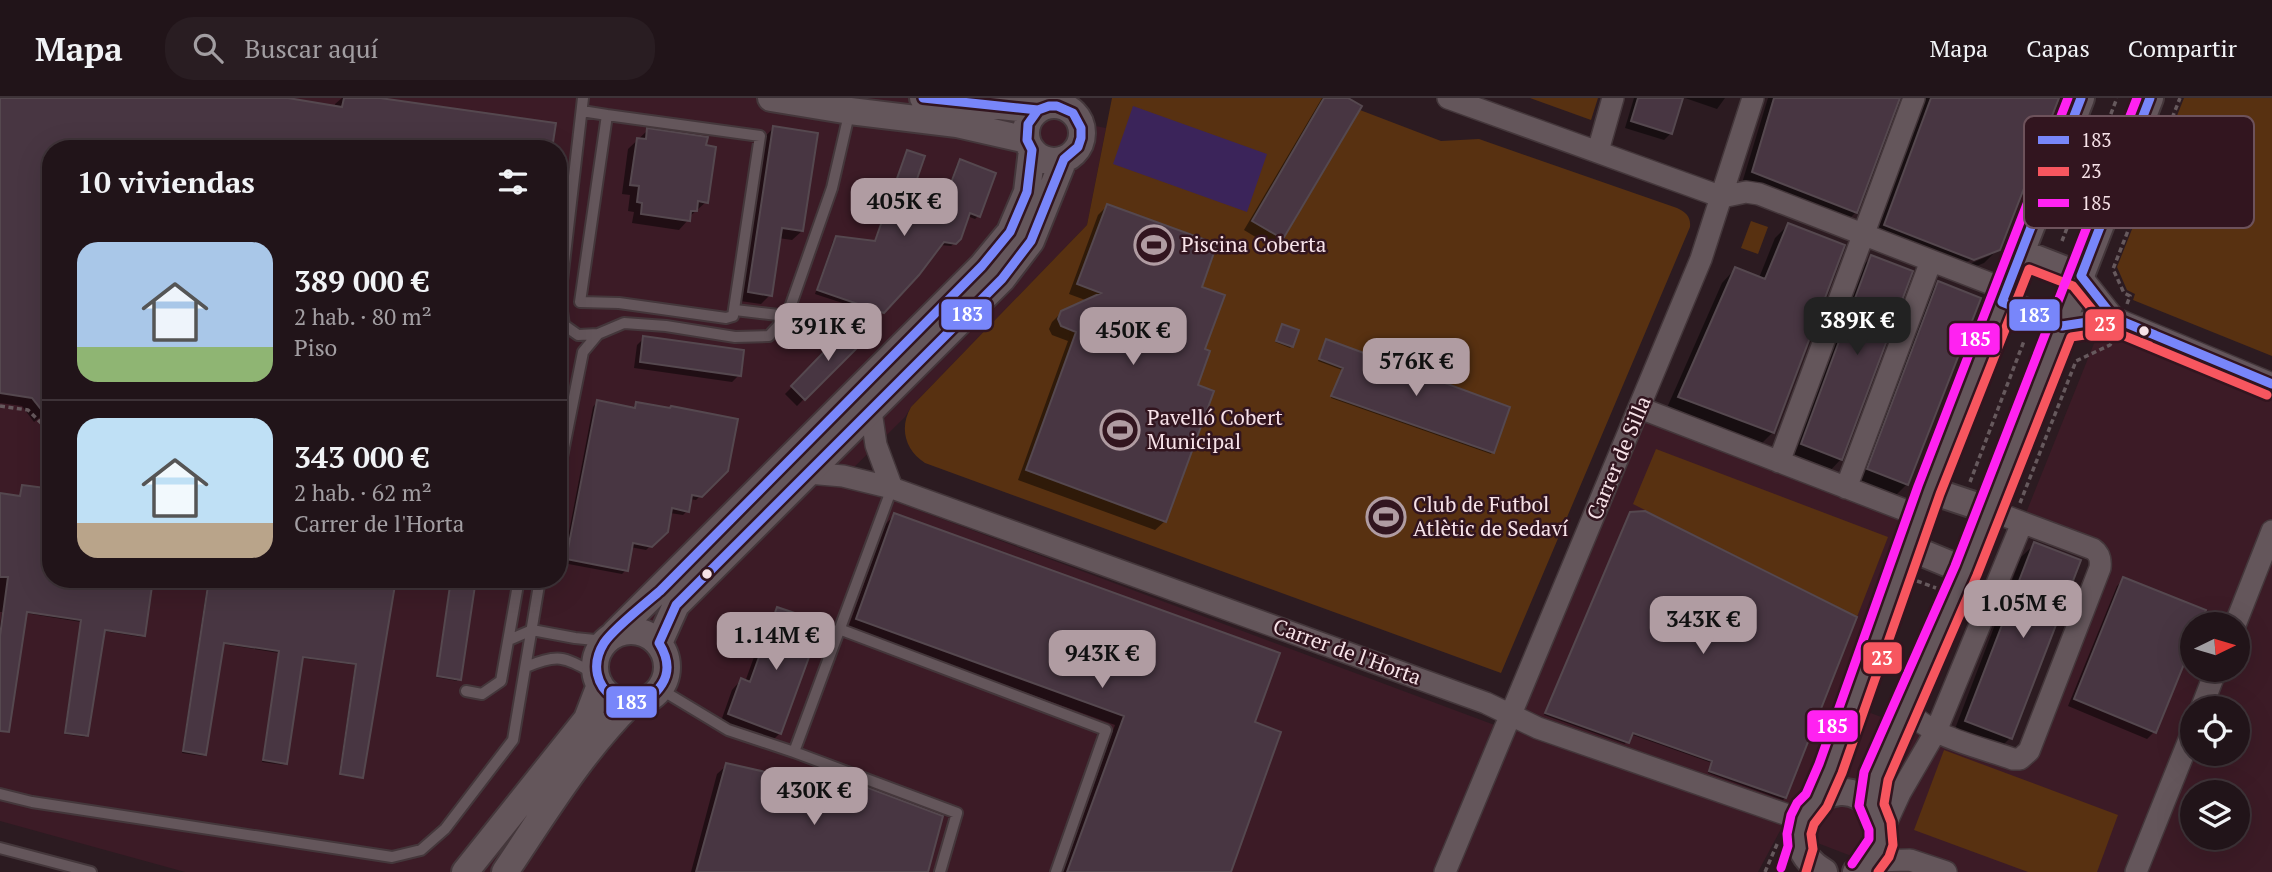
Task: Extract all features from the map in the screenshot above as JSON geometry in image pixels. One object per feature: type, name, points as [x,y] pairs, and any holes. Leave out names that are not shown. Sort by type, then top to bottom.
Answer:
[{"type":"street","points":[[771,98],[842,104],[957,124],[1029,145],[1038,156],[1046,160],[1064,159]]},
{"type":"street","points":[[659,643],[676,606],[1002,279],[1031,241],[1064,159],[1078,147],[1081,128],[1078,109],[1047,105],[958,103],[923,98]]},
{"type":"street","points":[[1448,98],[1723,197],[1746,192],[1759,194],[1931,261],[2062,326],[2118,319]]},
{"type":"street","points":[[1598,150],[1613,98]]},
{"type":"street","name":"Carrer de Silla","points":[[1445,872],[1701,259],[1753,98]]},
{"type":"street","points":[[1779,462],[1914,98]]},
{"type":"street","points":[[2074,116],[2081,98]]},
{"type":"street","points":[[2143,116],[2150,98]]},
{"type":"street","points":[[466,872],[587,719],[597,680],[595,662],[598,650],[982,266],[1010,232],[1027,192],[1028,124],[1047,105]]},
{"type":"street","points":[[1824,872],[1807,858],[1797,860],[1799,834],[1830,769],[1929,490],[2032,228]]},
{"type":"street","points":[[1871,806],[1876,776],[1966,570],[2100,228]]},
{"type":"street","points":[[2022,253],[2081,276],[2118,319],[2272,384]]},
{"type":"street","points":[[1846,488],[1931,261]]},
{"type":"street","points":[[1640,408],[1920,516]]},
{"type":"street","points":[[871,411],[876,445],[892,488]]},
{"type":"street","name":"Carrer de l'Horta","points":[[808,473],[843,476],[892,488],[1486,703],[1538,728],[1809,811]]},
{"type":"street","points":[[1905,708],[1923,725],[1936,731],[2013,759],[2020,759],[2029,751],[2101,561],[2093,549],[2021,512],[1989,510],[1929,490]]},
{"type":"street","points":[[1863,869],[1879,850],[1882,835],[1900,793],[1936,731],[2021,512]]},
{"type":"street","points":[[2240,612],[2272,531]]},
{"type":"street","points":[[1908,547],[1966,570]]},
{"type":"street","points":[[587,719],[626,703],[642,702],[652,697],[660,689],[667,671],[667,661],[659,643],[650,635],[627,630],[610,637]]},
{"type":"street","points":[[597,680],[606,693],[626,703]]},
{"type":"street","points":[[505,872],[566,780],[626,703]]},
{"type":"street","points":[[2136,872],[2180,762]]},
{"type":"street","points":[[1809,811],[1829,794],[1844,793],[1858,797],[1871,806],[1878,818],[1882,835],[1910,860],[1946,872]]},
{"type":"street","points":[[1863,869],[1910,860]]},
{"type":"lane","points":[[567,233],[583,98]]},
{"type":"lane","points":[[567,327],[578,335],[598,334],[624,323],[666,326],[735,337],[769,336],[787,316],[832,188],[842,104]]},
{"type":"lane","points":[[582,111],[760,136],[733,316],[726,318],[619,303],[580,302],[607,115]]},
{"type":"lane","points":[[735,310],[787,316]]},
{"type":"lane","points":[[567,432],[583,352],[598,334]]},
{"type":"lane","points":[[794,752],[892,488]]},
{"type":"lane","points":[[466,691],[482,694],[501,681],[518,588]]},
{"type":"lane","points":[[0,794],[33,802],[392,857],[421,850],[445,829],[513,740],[539,588]]},
{"type":"lane","points":[[839,629],[1106,730],[1056,872]]},
{"type":"lane","points":[[509,640],[532,630],[575,638],[610,637]]},
{"type":"lane","points":[[526,667],[548,658],[570,660],[597,680]]},
{"type":"lane","points":[[660,689],[728,730],[957,813],[940,872]]},
{"type":"lane","points":[[0,848],[91,872]]},
{"type":"path","points":[[2110,116],[2117,98]]},
{"type":"path","points":[[2173,116],[2180,98]]},
{"type":"path","points":[[2062,241],[2067,228]]},
{"type":"path","points":[[2021,512],[2076,361],[2110,345],[2118,319],[2130,296],[2124,293],[2113,269],[2129,228]]},
{"type":"path","points":[[1970,481],[2024,341]]},
{"type":"path","points":[[0,406],[28,410],[42,423]]},
{"type":"path","points":[[1910,578],[1945,591]]},
{"type":"shaded area","points":[[0,98],[1072,98],[1069,121],[1106,128],[1087,225],[911,407],[905,417],[840,481],[1508,730],[1640,408],[1920,516],[1852,706],[1892,721],[2020,759],[2101,561],[2022,523],[2101,326],[2272,394],[2272,872],[1878,872],[1880,867],[1781,829],[1758,872],[185,872],[0,821]]},
{"type":"shaded area","points":[[1112,98],[1348,98],[1360,110],[1441,141],[1479,139],[1677,208],[1687,215],[1690,227],[1501,673],[925,463],[913,452],[905,431],[911,407],[1087,225]]},
{"type":"shaded area","points":[[1530,98],[1598,98],[1591,120]]},
{"type":"shaded area","points":[[2184,98],[2272,98],[2272,356],[2133,300],[2135,294],[2127,290],[2117,267],[2132,228],[2254,228],[2254,116],[2177,116]]},
{"type":"shaded area","points":[[1133,106],[1267,154],[1247,212],[1113,164]]},
{"type":"shaded area","points":[[1751,221],[1768,227],[1758,254],[1741,248]]},
{"type":"shaded area","points":[[1656,449],[1888,537],[1857,617],[1633,504]]},
{"type":"shaded area","points":[[1944,750],[2118,815],[2097,872],[2028,872],[1914,830]]},
{"type":"building","points":[[0,98],[288,98],[342,107],[344,98],[380,98],[556,123],[553,140],[42,140],[42,411],[32,398],[0,393]]},
{"type":"building","points":[[1324,98],[1348,98],[1362,106],[1283,239],[1252,221]]},
{"type":"building","points":[[1638,98],[1683,98],[1672,134],[1631,121]]},
{"type":"building","points":[[1774,98],[1900,98],[1857,213],[1752,172]]},
{"type":"building","points":[[1931,98],[2059,98],[2052,116],[2024,116],[2024,188],[2000,250],[1974,260],[1884,225]]},
{"type":"building","points":[[773,126],[818,133],[803,231],[782,228],[772,296],[748,292]]},
{"type":"building","points":[[647,128],[708,137],[706,145],[716,147],[708,203],[698,201],[697,211],[691,211],[690,221],[641,214],[642,203],[637,202],[639,186],[630,185],[637,138],[646,139]]},
{"type":"building","points":[[907,150],[925,156],[909,202],[941,209],[960,159],[996,173],[980,217],[970,213],[961,239],[956,244],[944,242],[919,275],[884,313],[817,290],[836,236],[875,241]]},
{"type":"building","name":"Pavelló Cobert Municipal","points":[[1107,204],[1217,244],[1202,287],[1225,295],[1205,349],[1210,351],[1198,385],[1214,391],[1166,522],[1026,470],[1076,332],[1061,326],[1058,319],[1061,311],[1101,293],[1077,284]]},
{"type":"building","points":[[1788,223],[1845,245],[1774,433],[1678,397],[1735,267],[1765,279]]},
{"type":"building","points":[[1871,255],[1913,271],[1842,460],[1801,444]]},
{"type":"building","points":[[1938,281],[1981,298],[1908,485],[1867,469]]},
{"type":"building","points":[[1282,324],[1299,330],[1293,347],[1276,341]]},
{"type":"building","points":[[849,326],[864,341],[805,400],[791,386]]},
{"type":"building","points":[[643,336],[744,350],[741,376],[640,362]]},
{"type":"building","points":[[1326,339],[1510,407],[1494,453],[1331,396],[1343,368],[1319,359]]},
{"type":"building","points":[[597,400],[635,408],[636,402],[670,408],[671,406],[738,419],[728,471],[702,497],[692,495],[689,512],[672,508],[668,532],[652,547],[633,543],[628,571],[567,559]]},
{"type":"building","points":[[22,485],[42,488],[42,588],[152,588],[145,636],[105,630],[88,736],[65,733],[81,620],[27,612],[9,732],[0,731],[0,636],[8,577],[0,577],[0,493],[20,496]]},
{"type":"building","points":[[1645,511],[1857,617],[1786,798],[1709,771],[1712,761],[1633,733],[1629,743],[1545,713],[1630,512]]},
{"type":"building","points":[[894,513],[1280,653],[1255,722],[1281,732],[1231,872],[1067,872],[1124,716],[856,619]]},
{"type":"building","points":[[2034,542],[2081,560],[2012,739],[1965,721]]},
{"type":"building","points":[[2123,577],[2206,610],[2180,612],[2180,674],[2156,733],[2074,699]]},
{"type":"building","points":[[208,588],[395,588],[363,778],[340,774],[356,664],[303,657],[287,764],[263,760],[279,651],[224,643],[206,755],[183,751]]},
{"type":"building","points":[[450,588],[475,588],[461,680],[437,676]]},
{"type":"building","points":[[777,607],[818,621],[810,645],[813,646],[781,734],[728,714],[741,678],[750,682]]},
{"type":"building","points":[[726,763],[823,785],[826,772],[943,816],[928,872],[696,872]]},
{"type":"transit line","name":"183","points":[[923,98],[1038,110]]},
{"type":"transit line","name":"185","points":[[2061,116],[2068,98]]},
{"type":"transit line","name":"183","points":[[2074,116],[2081,98]]},
{"type":"transit line","name":"185","points":[[2130,116],[2137,98]]},
{"type":"transit line","name":"183","points":[[2143,116],[2150,98]]},
{"type":"transit line","name":"183","points":[[1049,106],[1057,106],[1073,113],[1081,128],[1081,138],[1078,147],[1064,159],[1031,241],[1002,279],[676,605],[659,643],[666,658],[666,674],[662,684],[651,696],[638,702],[624,702],[612,696],[603,687],[597,674],[597,659],[608,637],[660,591],[982,266],[1010,232],[1027,192],[1032,150],[1027,140],[1028,124],[1038,110],[1049,106]]},
{"type":"transit line","name":"185","points":[[1781,868],[1788,846],[1787,834],[1791,815],[1806,794],[1819,764],[1918,486],[2024,212]]},
{"type":"transit line","name":"183","points":[[2031,228],[2002,302],[2062,326],[2114,318],[2272,384]]},
{"type":"transit line","name":"185","points":[[1852,864],[1869,839],[1869,830],[1859,806],[1864,772],[1955,566],[2086,228]]},
{"type":"transit line","name":"183","points":[[2100,228],[2081,276],[2114,318],[2155,335]]},
{"type":"transit line","name":"23","points":[[1806,872],[1813,849],[1811,834],[1814,824],[1827,807],[1842,773],[1940,494],[2029,269],[2073,286],[2108,329],[2267,395]]},
{"type":"transit line","name":"23","points":[[1878,872],[1889,857],[1893,845],[1891,822],[1884,804],[1888,780],[1977,575],[2071,337],[2112,331],[2150,346]]},
{"type":"place","name":"Piscina Coberta","points":[[1154,245]]},
{"type":"place","name":"Pavelló Cobert Municipal","points":[[1120,430]]},
{"type":"place","name":"Club de Futbol Atlètic de Sedaví","points":[[1386,517]]}]
